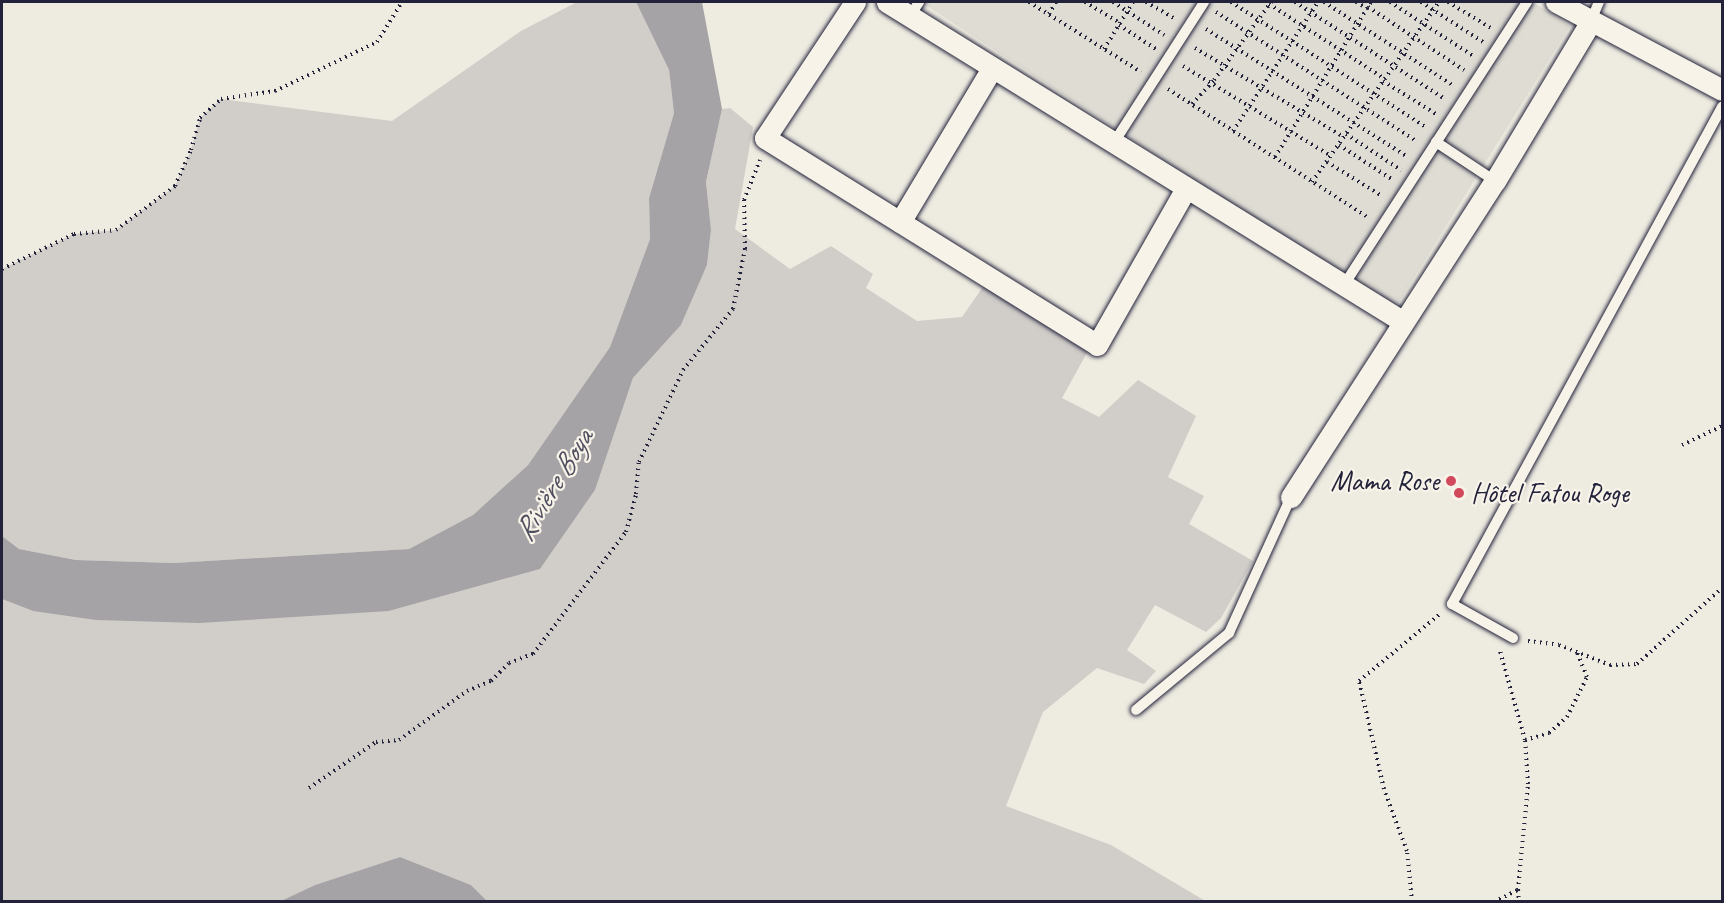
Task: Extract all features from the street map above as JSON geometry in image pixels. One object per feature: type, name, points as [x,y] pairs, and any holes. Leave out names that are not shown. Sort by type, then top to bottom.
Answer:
[{"type":"street","points":[[855,2],[765,138],[1097,345],[1185,190]]},
{"type":"street","points":[[887,2],[915,9],[992,68],[1185,190],[1402,321]]},
{"type":"street","points":[[1556,2],[1590,23],[1722,90]]},
{"type":"street","points":[[1290,497],[1402,321],[1495,181],[1590,23]]},
{"type":"street","points":[[900,222],[992,68]]},
{"type":"lane","points":[[1344,285],[1527,2]]},
{"type":"lane","points":[[1590,23],[1599,2]]},
{"type":"lane","points":[[1113,144],[1204,3]]},
{"type":"lane","points":[[1513,638],[1452,604],[1722,107]]},
{"type":"lane","points":[[1435,143],[1495,181]]},
{"type":"lane","points":[[1136,710],[1229,633],[1290,497]]},
{"type":"path","points":[[2,269],[74,234],[116,230],[175,186],[191,150],[200,118],[221,99],[275,92],[378,42],[402,2]]},
{"type":"path","points":[[1029,2],[1382,226]]},
{"type":"path","points":[[1049,14],[1056,2]]},
{"type":"path","points":[[1085,2],[1248,107],[1331,156]]},
{"type":"path","points":[[1113,2],[1345,135],[1413,178]]},
{"type":"path","points":[[1104,49],[1133,2]]},
{"type":"path","points":[[1146,2],[1272,69],[1421,165]]},
{"type":"path","points":[[1230,2],[1375,94],[1435,143]]},
{"type":"path","points":[[1261,2],[1269,4],[1449,122]]},
{"type":"path","points":[[1295,2],[1458,107]]},
{"type":"path","points":[[1233,131],[1318,2]]},
{"type":"path","points":[[1324,2],[1467,94]]},
{"type":"path","points":[[1356,2],[1477,78]]},
{"type":"path","points":[[1275,157],[1310,94],[1371,2]]},
{"type":"path","points":[[1390,2],[1486,65]]},
{"type":"path","points":[[1421,2],[1496,50]]},
{"type":"path","points":[[1312,182],[1439,2]]},
{"type":"path","points":[[1448,2],[1504,37]]},
{"type":"path","points":[[1204,3],[1365,108],[1435,143]]},
{"type":"path","points":[[1192,104],[1249,34],[1269,4]]},
{"type":"path","points":[[309,788],[376,742],[399,740],[467,691],[491,681],[509,663],[533,654],[626,532],[636,494],[639,462],[682,370],[733,309],[745,249],[744,200],[768,139]]},
{"type":"path","points":[[1338,145],[1406,189]]},
{"type":"path","points":[[1327,162],[1396,205]]},
{"type":"path","points":[[1682,445],[1722,426]]},
{"type":"path","points":[[1519,902],[1518,890],[1528,784],[1525,740],[1499,649],[1513,638],[1559,645],[1610,665],[1637,664],[1722,588]]},
{"type":"path","points":[[1412,902],[1407,851],[1384,789],[1359,681],[1452,604]]},
{"type":"path","points":[[1525,740],[1549,733],[1567,717],[1587,677],[1577,652]]},
{"type":"path","points":[[1494,902],[1518,890]]},
{"type":"shaded area","points":[[577,2],[636,2],[669,70],[674,113],[649,198],[650,239],[610,347],[528,465],[473,515],[409,549],[174,563],[76,560],[19,549],[2,536],[2,269],[74,234],[116,230],[175,186],[191,150],[200,118],[221,99],[392,121],[521,31]]},
{"type":"shaded area","points":[[921,2],[1533,2],[1570,26],[1394,310]]},
{"type":"shaded area","points":[[730,108],[753,127],[735,229],[790,269],[831,246],[873,274],[866,288],[917,321],[962,317],[985,284],[1088,351],[1062,398],[1099,417],[1138,380],[1196,416],[1168,477],[1204,496],[1189,524],[1253,561],[1221,618],[1206,632],[1155,605],[1127,650],[1156,671],[1144,684],[1097,668],[1043,712],[1006,806],[1111,845],[1207,902],[487,901],[471,885],[400,857],[315,885],[281,901],[2,901],[2,599],[33,611],[389,611],[540,569],[595,490],[633,378],[681,325],[707,265],[711,230],[706,182],[722,109]]},
{"type":"water","name":"Rivière Boya","points":[[636,2],[702,2],[722,109],[706,182],[711,230],[707,265],[681,325],[633,378],[595,490],[540,569],[389,611],[199,623],[96,620],[33,611],[2,599],[2,536],[19,549],[76,560],[174,563],[409,549],[473,515],[528,465],[610,347],[650,239],[649,198],[674,113],[669,70]]},
{"type":"water","points":[[400,857],[471,885],[487,901],[281,901],[315,885]]},
{"type":"place","name":"Mama Rose","points":[[1451,481]]},
{"type":"place","name":"Hôtel Fatou Roge","points":[[1459,493]]}]
